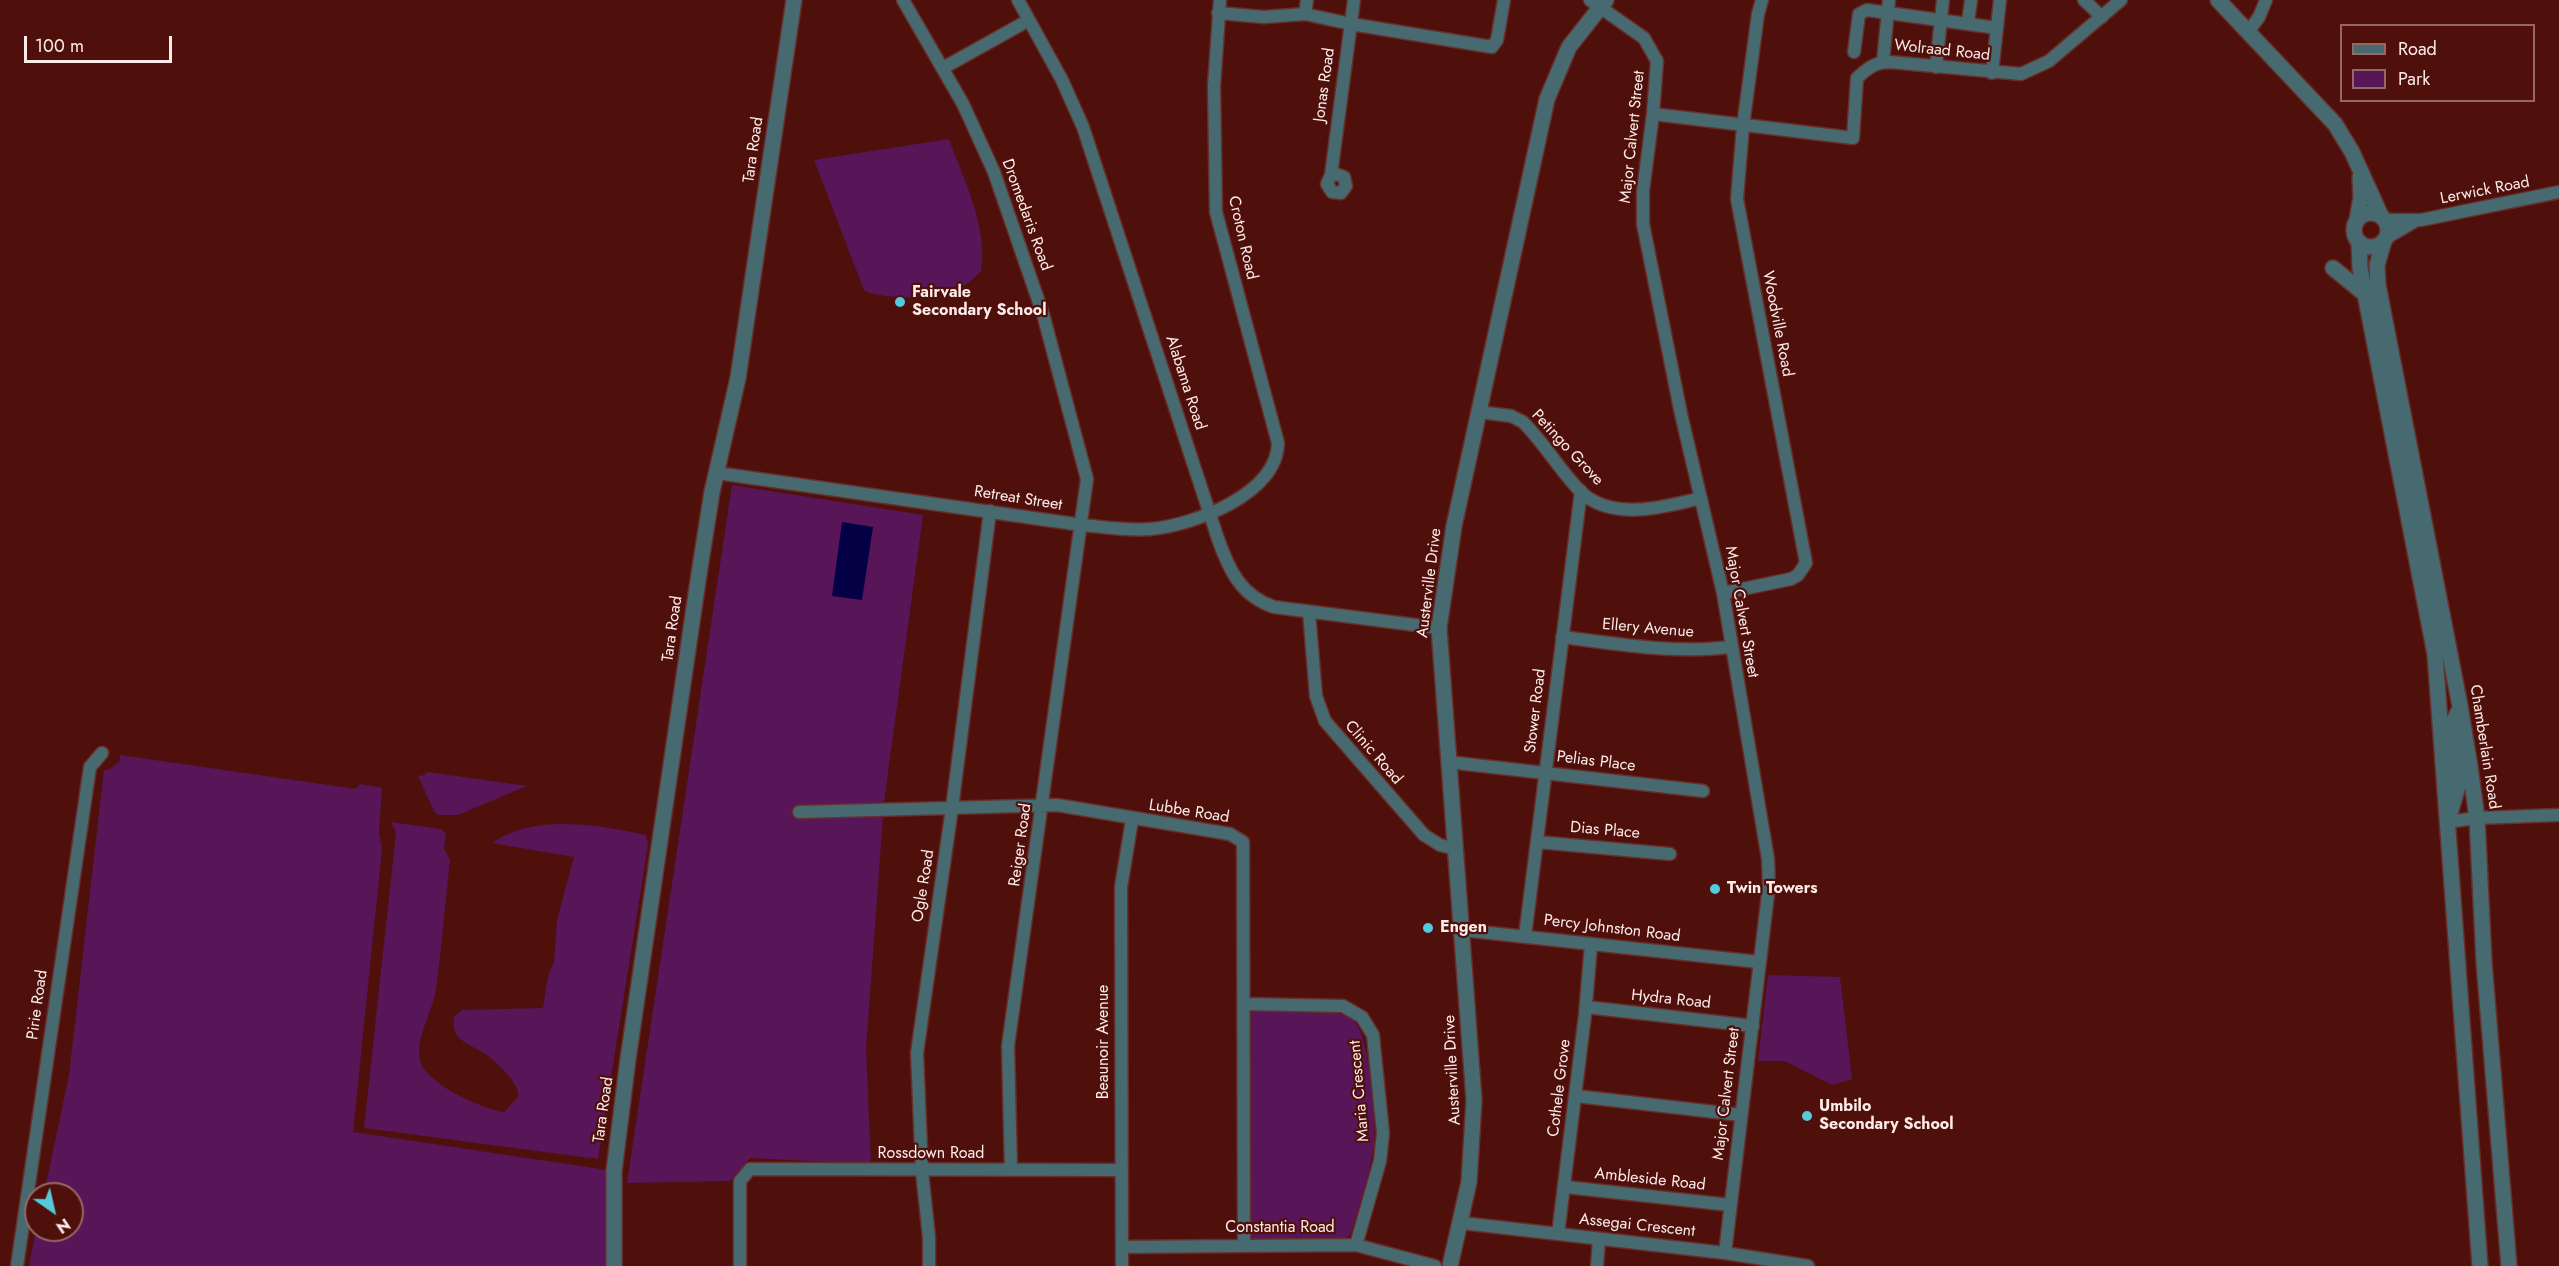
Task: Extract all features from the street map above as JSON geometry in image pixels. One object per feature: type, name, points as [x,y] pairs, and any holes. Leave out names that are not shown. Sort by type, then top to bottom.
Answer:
[{"type":"street","name":"Tara Road","points":[[614,1266],[612,1193],[618,1138],[699,574],[717,472],[738,378],[794,0]]},
{"type":"street","name":"Dromedaris Road","points":[[903,0],[943,68],[994,172],[1043,314],[1085,464],[1087,490],[1082,525]]},
{"type":"street","name":"Alabama Road","points":[[1018,0],[1062,80],[1083,127],[1226,562],[1245,591],[1268,605],[1439,628]]},
{"type":"street","points":[[1305,14],[1307,0]]},
{"type":"street","name":"Jonas Road","points":[[1331,176],[1354,0]]},
{"type":"street","points":[[1219,6],[1264,17],[1305,14],[1351,24],[1492,46],[1497,39],[1504,0]]},
{"type":"street","name":"Woodville Road","points":[[1723,592],[1791,579],[1798,575],[1806,563],[1737,199],[1743,126],[1758,14],[1762,0]]},
{"type":"street","points":[[1882,62],[1889,0]]},
{"type":"street","points":[[1936,67],[1943,0]]},
{"type":"street","points":[[1968,23],[1971,0]]},
{"type":"street","points":[[1992,73],[2000,0]]},
{"type":"street","points":[[2085,0],[2102,17]]},
{"type":"street","name":"Wolraad Road","points":[[1653,114],[1854,138],[1857,78],[1869,67],[1882,62],[2021,74],[2036,69],[2121,0]]},
{"type":"street","points":[[2218,0],[2335,124],[2388,229],[2385,239],[2374,247],[2359,242]]},
{"type":"street","points":[[2248,32],[2259,17],[2266,0]]},
{"type":"street","name":"Major Calvert Street","points":[[1599,2],[1644,38],[1657,61],[1658,72],[1643,191],[1643,224],[1723,592],[1768,860],[1768,886],[1753,1026],[1725,1252]]},
{"type":"street","name":"Austerville Drive","points":[[1450,1266],[1469,1182],[1474,1128],[1462,930],[1439,628],[1455,526],[1547,99],[1569,47],[1599,2]]},
{"type":"street","name":"Croton Road","points":[[1219,6],[1214,86],[1216,212],[1278,443]]},
{"type":"street","points":[[1854,52],[1859,14],[1867,10],[1997,28]]},
{"type":"street","points":[[943,68],[1029,20]]},
{"type":"street","points":[[2358,166],[2361,185],[2354,232],[2359,242],[2358,252],[2366,296],[2430,620],[2438,687],[2480,1266]]},
{"type":"street","name":"Lerwick Road","points":[[2383,218],[2417,220],[2559,192]]},
{"type":"street","points":[[2357,220],[2366,214],[2383,218]]},
{"type":"street","name":"Lerwick Road","points":[[2385,239],[2417,220]]},
{"type":"street","name":"Chamberlain Road","points":[[2385,239],[2377,265],[2378,285],[2456,683],[2476,818],[2493,1088],[2509,1266]]},
{"type":"street","points":[[2333,268],[2366,296]]},
{"type":"street","name":"Petingo Grove","points":[[1479,412],[1511,416],[1523,422],[1581,491],[1598,502],[1650,510],[1701,498]]},
{"type":"street","name":"Retreat Street","points":[[717,472],[1082,525],[1154,529],[1210,515],[1265,477],[1273,467],[1278,443]]},
{"type":"street","name":"Stower Road","points":[[1525,936],[1581,491]]},
{"type":"street","name":"Ogle Road","points":[[930,1266],[922,1172],[917,1043],[952,807],[990,511]]},
{"type":"street","name":"Reiger Road","points":[[1011,1170],[1008,1046],[1082,525]]},
{"type":"street","name":"Clinic Road","points":[[1309,612],[1316,696],[1324,721],[1424,835],[1440,845],[1456,849]]},
{"type":"street","name":"Ellery Avenue","points":[[1562,637],[1669,649],[1704,651],[1731,647]]},
{"type":"street","points":[[2438,687],[2456,683]]},
{"type":"street","points":[[2447,822],[2458,786],[2453,723],[2460,706]]},
{"type":"street","name":"Pirie Road","points":[[17,1266],[90,767],[102,753]]},
{"type":"street","name":"Pelias Place","points":[[1448,762],[1703,791]]},
{"type":"street","name":"Lubbe Road","points":[[799,812],[1066,806],[1132,820],[1230,834],[1243,842],[1244,1244]]},
{"type":"street","points":[[2447,822],[2476,818],[2559,815]]},
{"type":"street","name":"Beaunoir Avenue","points":[[1122,1266],[1121,887],[1132,820]]},
{"type":"street","name":"Dias Place","points":[[1537,842],[1670,854]]},
{"type":"street","name":"Percy Johnston Road","points":[[1462,930],[1759,962]]},
{"type":"street","name":"Cothele Grove","points":[[1558,1234],[1566,1187],[1591,945]]},
{"type":"street","points":[[2458,964],[2484,962]]},
{"type":"street","name":"Maria Crescent","points":[[1245,1004],[1343,1006],[1352,1009],[1369,1025],[1376,1045],[1382,1146],[1356,1245]]},
{"type":"street","name":"Hydra Road","points":[[1586,1007],[1753,1026]]},
{"type":"street","points":[[2468,1089],[2493,1088]]},
{"type":"street","points":[[1576,1096],[1741,1115]]},
{"type":"street","name":"Rossdown Road","points":[[740,1266],[740,1181],[743,1174],[750,1169],[922,1172],[1120,1170]]},
{"type":"street","name":"Ambleside Road","points":[[1566,1187],[1730,1205]]},
{"type":"street","name":"Assegai Crescent","points":[[1461,1223],[1725,1252],[1764,1262],[1808,1266]]},
{"type":"street","points":[[1597,1266],[1599,1239]]},
{"type":"street","name":"Constantia Road","points":[[1122,1247],[1244,1244],[1356,1245],[1435,1266]]},
{"type":"green space","points":[[949,139],[968,187],[978,221],[981,237],[981,271],[959,288],[930,296],[884,296],[864,290],[814,160]]},
{"type":"green space","points":[[732,485],[923,515],[884,802],[866,1049],[871,1164],[750,1158],[730,1181],[627,1183]]},
{"type":"green space","points":[[120,755],[356,789],[360,784],[382,788],[379,833],[382,849],[353,1132],[607,1170],[611,1266],[29,1266],[34,1242],[84,1242],[84,1182],[47,1182],[69,1075],[104,770],[110,769],[119,762]]},
{"type":"green space","points":[[427,772],[527,786],[458,815],[438,815],[418,776],[425,775]]},
{"type":"green space","points":[[391,822],[441,829],[446,834],[444,849],[450,860],[436,989],[422,1033],[420,1060],[424,1069],[443,1086],[482,1106],[504,1112],[518,1097],[516,1087],[495,1061],[459,1037],[455,1032],[454,1017],[462,1010],[543,1008],[548,976],[554,962],[557,920],[574,857],[492,843],[527,828],[547,825],[587,825],[646,835],[648,845],[598,1159],[364,1128],[396,833]]},
{"type":"green space","points":[[1768,975],[1840,977],[1852,1079],[1832,1085],[1785,1061],[1758,1061]]},
{"type":"green space","points":[[1249,1011],[1332,1012],[1353,1020],[1359,1028],[1371,1079],[1375,1133],[1358,1211],[1351,1233],[1345,1239],[1253,1240],[1248,1232]]},
{"type":"shaded area","points":[[842,522],[873,527],[862,600],[832,596]]},
{"type":"place","name":"Fairvale Secondary School","points":[[900,302]]},
{"type":"place","name":"Twin Towers","points":[[1715,889]]},
{"type":"place","name":"Engen","points":[[1428,928]]},
{"type":"place","name":"Umbilo Secondary School","points":[[1807,1116]]}]
